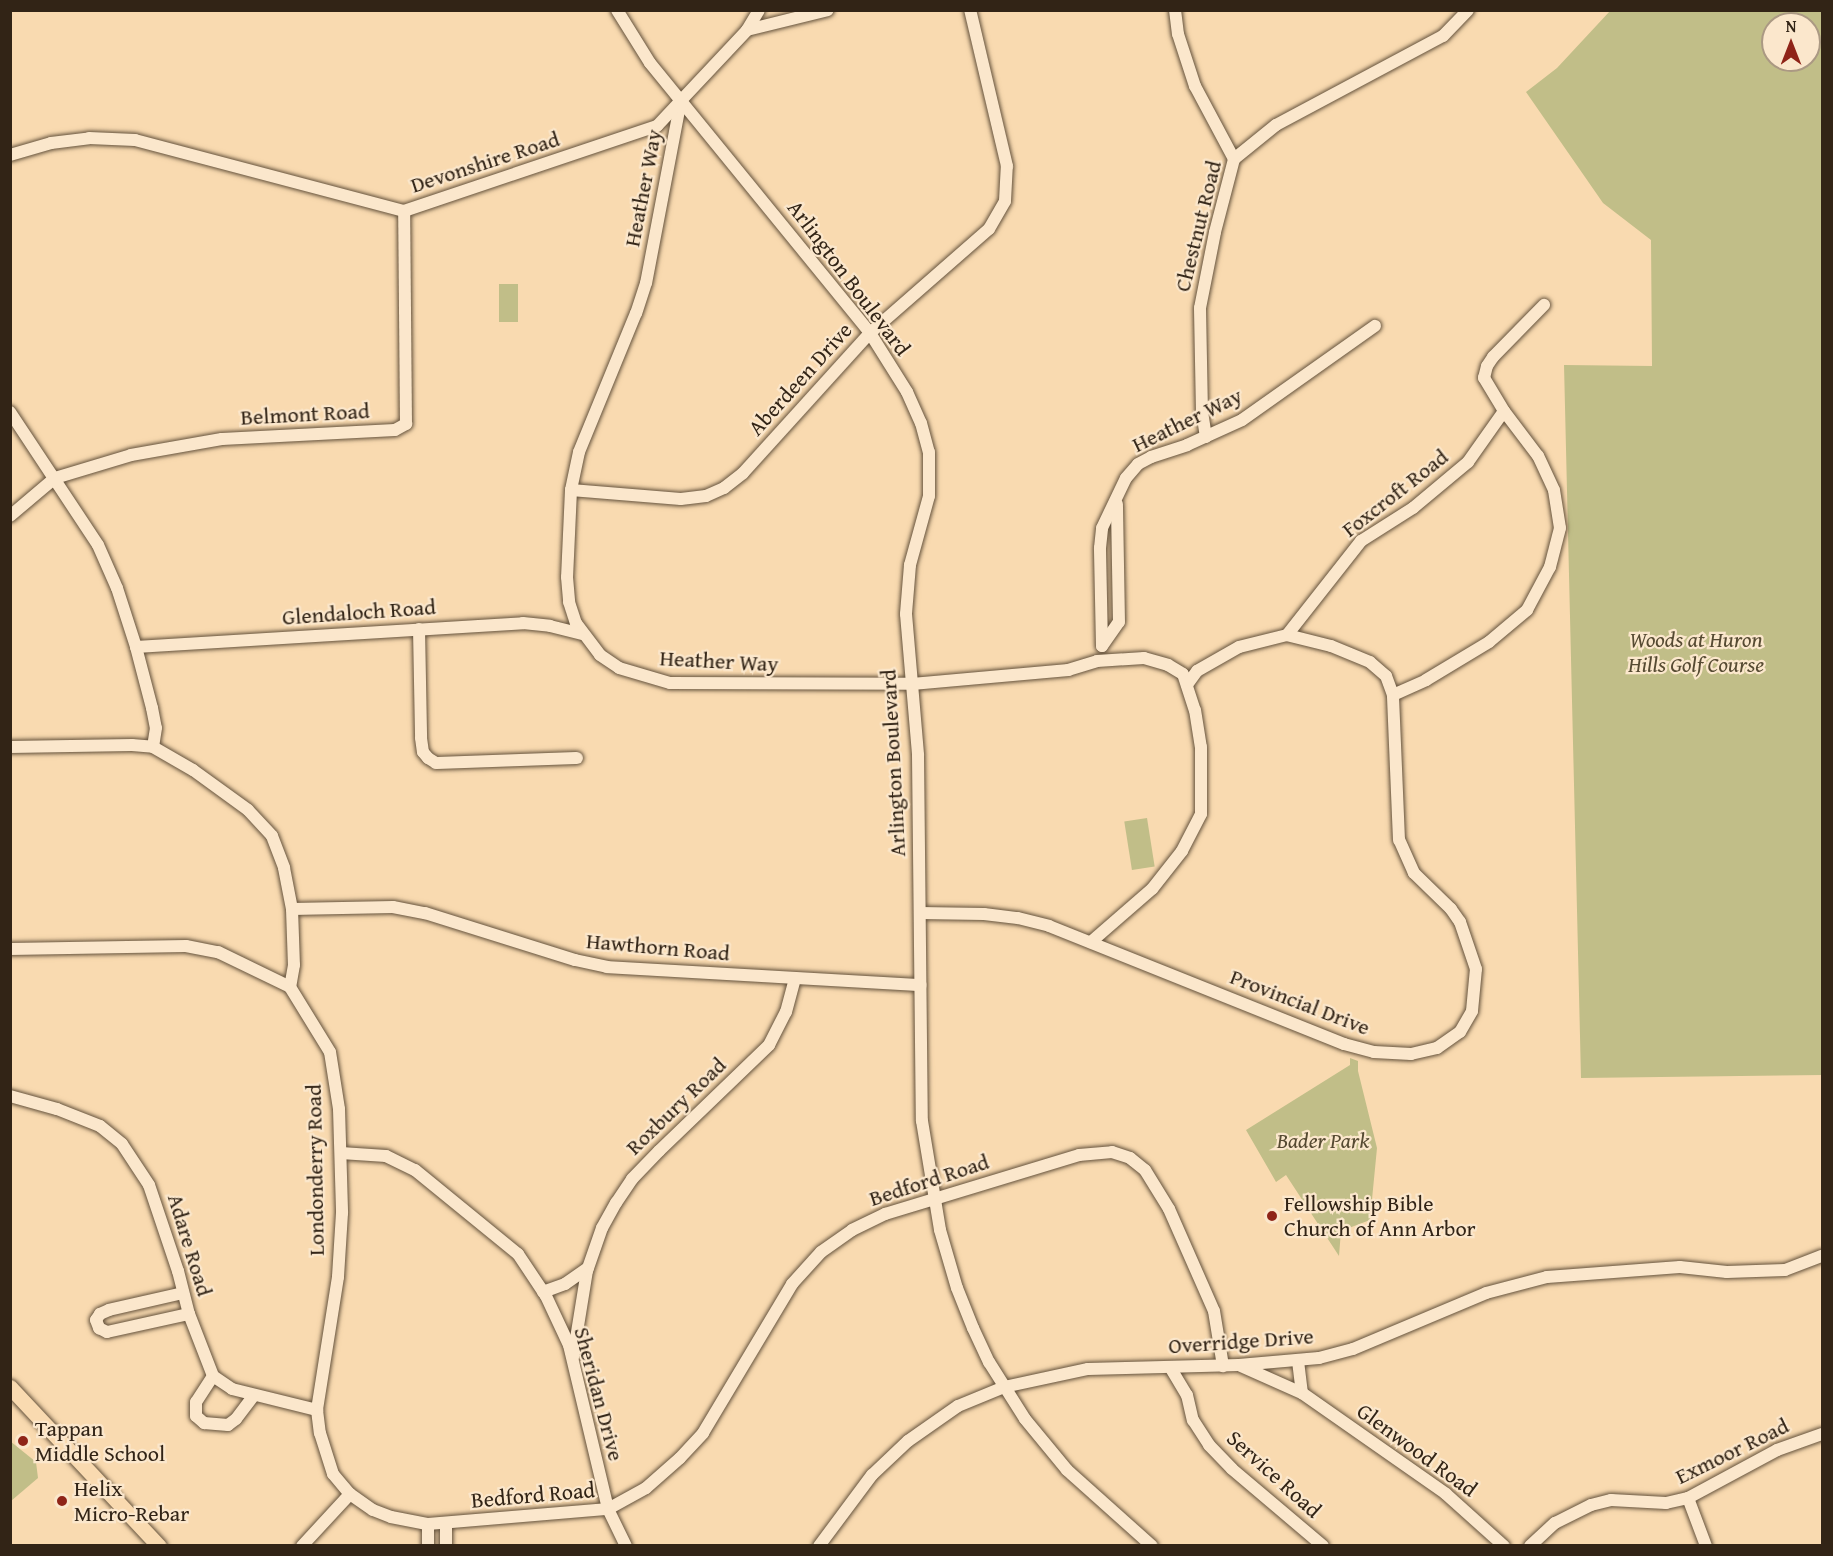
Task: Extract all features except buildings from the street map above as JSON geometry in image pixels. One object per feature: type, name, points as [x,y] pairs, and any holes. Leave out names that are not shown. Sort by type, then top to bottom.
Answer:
[{"type":"main road","points":[[10,1387],[159,1545]]},
{"type":"street","name":"Arlington Boulevard","points":[[616,10],[650,63],[870,333],[907,392],[921,423],[928,452],[927,505],[914,544],[906,589],[918,754],[922,1121],[940,1230],[957,1288],[973,1328],[1004,1387],[1025,1419],[1067,1470],[1152,1545]]},
{"type":"street","name":"Devonshire Road","points":[[10,155],[51,143],[79,139],[135,140],[404,211],[657,126],[747,30],[759,10]]},
{"type":"street","points":[[747,30],[828,10]]},
{"type":"street","name":"Aberdeen Drive","points":[[571,490],[681,499],[705,496],[724,488],[743,473],[870,333],[989,229],[1005,201],[1008,185],[1003,139],[970,10]]},
{"type":"street","points":[[1175,10],[1178,34],[1195,86],[1234,159]]},
{"type":"street","name":"Chestnut Road","points":[[1206,437],[1202,413],[1200,308],[1215,232],[1234,159],[1276,125],[1443,36],[1467,10]]},
{"type":"street","name":"Heather Way","points":[[681,100],[646,283],[579,452],[571,490],[567,577],[569,602],[582,634],[600,655],[619,668],[670,683],[912,684],[1068,670],[1097,661],[1144,658],[1168,664],[1184,674],[1187,685]]},
{"type":"street","name":"Belmont Road","points":[[10,516],[55,478],[131,455],[222,439],[395,430],[406,424],[404,211]]},
{"type":"street","points":[[1393,695],[1428,680],[1489,642],[1527,610],[1550,567],[1560,528],[1554,490],[1538,456],[1504,411],[1484,378],[1486,366],[1544,305]]},
{"type":"street","name":"Heather Way","points":[[1102,646],[1100,548],[1102,528],[1126,478],[1138,464],[1166,450],[1206,437],[1242,420],[1375,326]]},
{"type":"street","name":"Foxcroft Road","points":[[1287,635],[1361,541],[1413,508],[1468,462],[1504,411]]},
{"type":"street","points":[[10,412],[98,545],[117,588],[136,647],[156,728],[153,747]]},
{"type":"street","name":"Heather Way","points":[[1097,661],[1102,646],[1119,622],[1116,526],[1118,497]]},
{"type":"street","name":"Glendaloch Road","points":[[136,647],[523,623],[550,626],[582,634]]},
{"type":"street","points":[[419,629],[421,738],[423,752],[428,758],[436,763],[577,758]]},
{"type":"street","name":"Provincial Drive","points":[[920,913],[1018,918],[1049,926],[1344,1044],[1374,1052],[1411,1054],[1437,1048],[1460,1032],[1472,1011],[1476,969],[1460,922],[1451,909],[1414,873],[1399,840],[1393,695],[1386,676],[1370,662],[1331,646],[1287,635],[1239,646],[1197,671],[1187,685]]},
{"type":"street","points":[[1091,942],[1152,889],[1182,851],[1201,814],[1202,747],[1187,685]]},
{"type":"street","points":[[10,747],[85,745],[153,747],[193,770],[248,810],[272,836],[284,868],[292,909],[294,965],[290,987],[218,952],[186,946],[10,949]]},
{"type":"street","name":"Hawthorn Road","points":[[292,909],[393,907],[425,914],[564,957],[607,967],[920,985]]},
{"type":"street","name":"Roxbury Road","points":[[572,1359],[588,1268],[602,1228],[632,1179],[691,1118],[769,1045],[786,1012],[795,978]]},
{"type":"street","name":"Londonderry Road","points":[[290,987],[330,1052],[339,1109],[342,1212],[338,1277],[317,1410],[323,1447],[333,1474],[350,1494],[373,1510],[391,1517],[428,1524],[446,1523]]},
{"type":"street","name":"Adare Road","points":[[10,1096],[57,1109],[100,1126],[122,1144],[149,1185],[189,1314],[213,1376]]},
{"type":"street","name":"Bedford Road","points":[[446,1545],[446,1523],[608,1509],[646,1488],[680,1458],[703,1433],[792,1284],[820,1252],[852,1230],[885,1214],[1079,1155],[1112,1152],[1130,1158],[1145,1170],[1169,1209],[1214,1311],[1223,1366]]},
{"type":"street","name":"Sheridan Drive","points":[[341,1154],[386,1156],[415,1170],[518,1254],[543,1292],[569,1345],[608,1509],[626,1545]]},
{"type":"street","name":"Overridge Drive","points":[[819,1545],[872,1475],[908,1441],[958,1406],[1004,1387],[1088,1369],[1223,1366],[1298,1361],[1353,1349],[1486,1293],[1532,1280],[1635,1269],[1680,1268],[1751,1273],[1785,1270],[1822,1256]]},
{"type":"street","points":[[543,1292],[565,1284],[588,1268]]},
{"type":"street","points":[[183,1293],[109,1310],[100,1314],[96,1320],[99,1328],[107,1332],[189,1314]]},
{"type":"street","points":[[1298,1361],[1302,1393]]},
{"type":"street","name":"Glenwood Road","points":[[1239,1365],[1302,1393],[1446,1494],[1504,1545]]},
{"type":"street","name":"Service Road","points":[[1170,1367],[1187,1395],[1193,1420],[1209,1445],[1232,1469],[1323,1545]]},
{"type":"street","points":[[254,1395],[236,1419],[228,1425],[204,1423],[196,1416],[196,1402],[213,1376],[232,1389],[317,1410]]},
{"type":"street","name":"Exmoor Road","points":[[1530,1545],[1555,1523],[1591,1505],[1611,1500],[1666,1503],[1688,1498],[1777,1450],[1822,1434]]},
{"type":"street","points":[[302,1545],[350,1494]]},
{"type":"street","points":[[1688,1498],[1706,1545]]},
{"type":"street","points":[[428,1524],[428,1545]]},
{"type":"green space","name":"Woods at Huron Hills Golf Course","points":[[1610,11],[1822,11],[1822,1075],[1581,1078],[1564,365],[1652,366],[1651,240],[1603,203],[1526,92],[1557,68]]},
{"type":"green space","points":[[499,284],[518,284],[518,322],[499,322]]},
{"type":"green space","points":[[1147,818],[1155,866],[1132,870],[1124,822]]},
{"type":"green space","name":"Bader Park","points":[[1350,1058],[1358,1061],[1358,1071],[1377,1148],[1370,1220],[1341,1231],[1339,1256],[1286,1175],[1276,1182],[1246,1130],[1350,1065]]},
{"type":"green space","points":[[10,1441],[36,1462],[38,1478],[11,1501]]},
{"type":"place","name":"Fellowship Bible Church of Ann Arbor","points":[[1272,1216]]},
{"type":"place","name":"Tappan Middle School","points":[[23,1441]]},
{"type":"place","name":"Helix Micro-Rebar","points":[[62,1501]]}]
